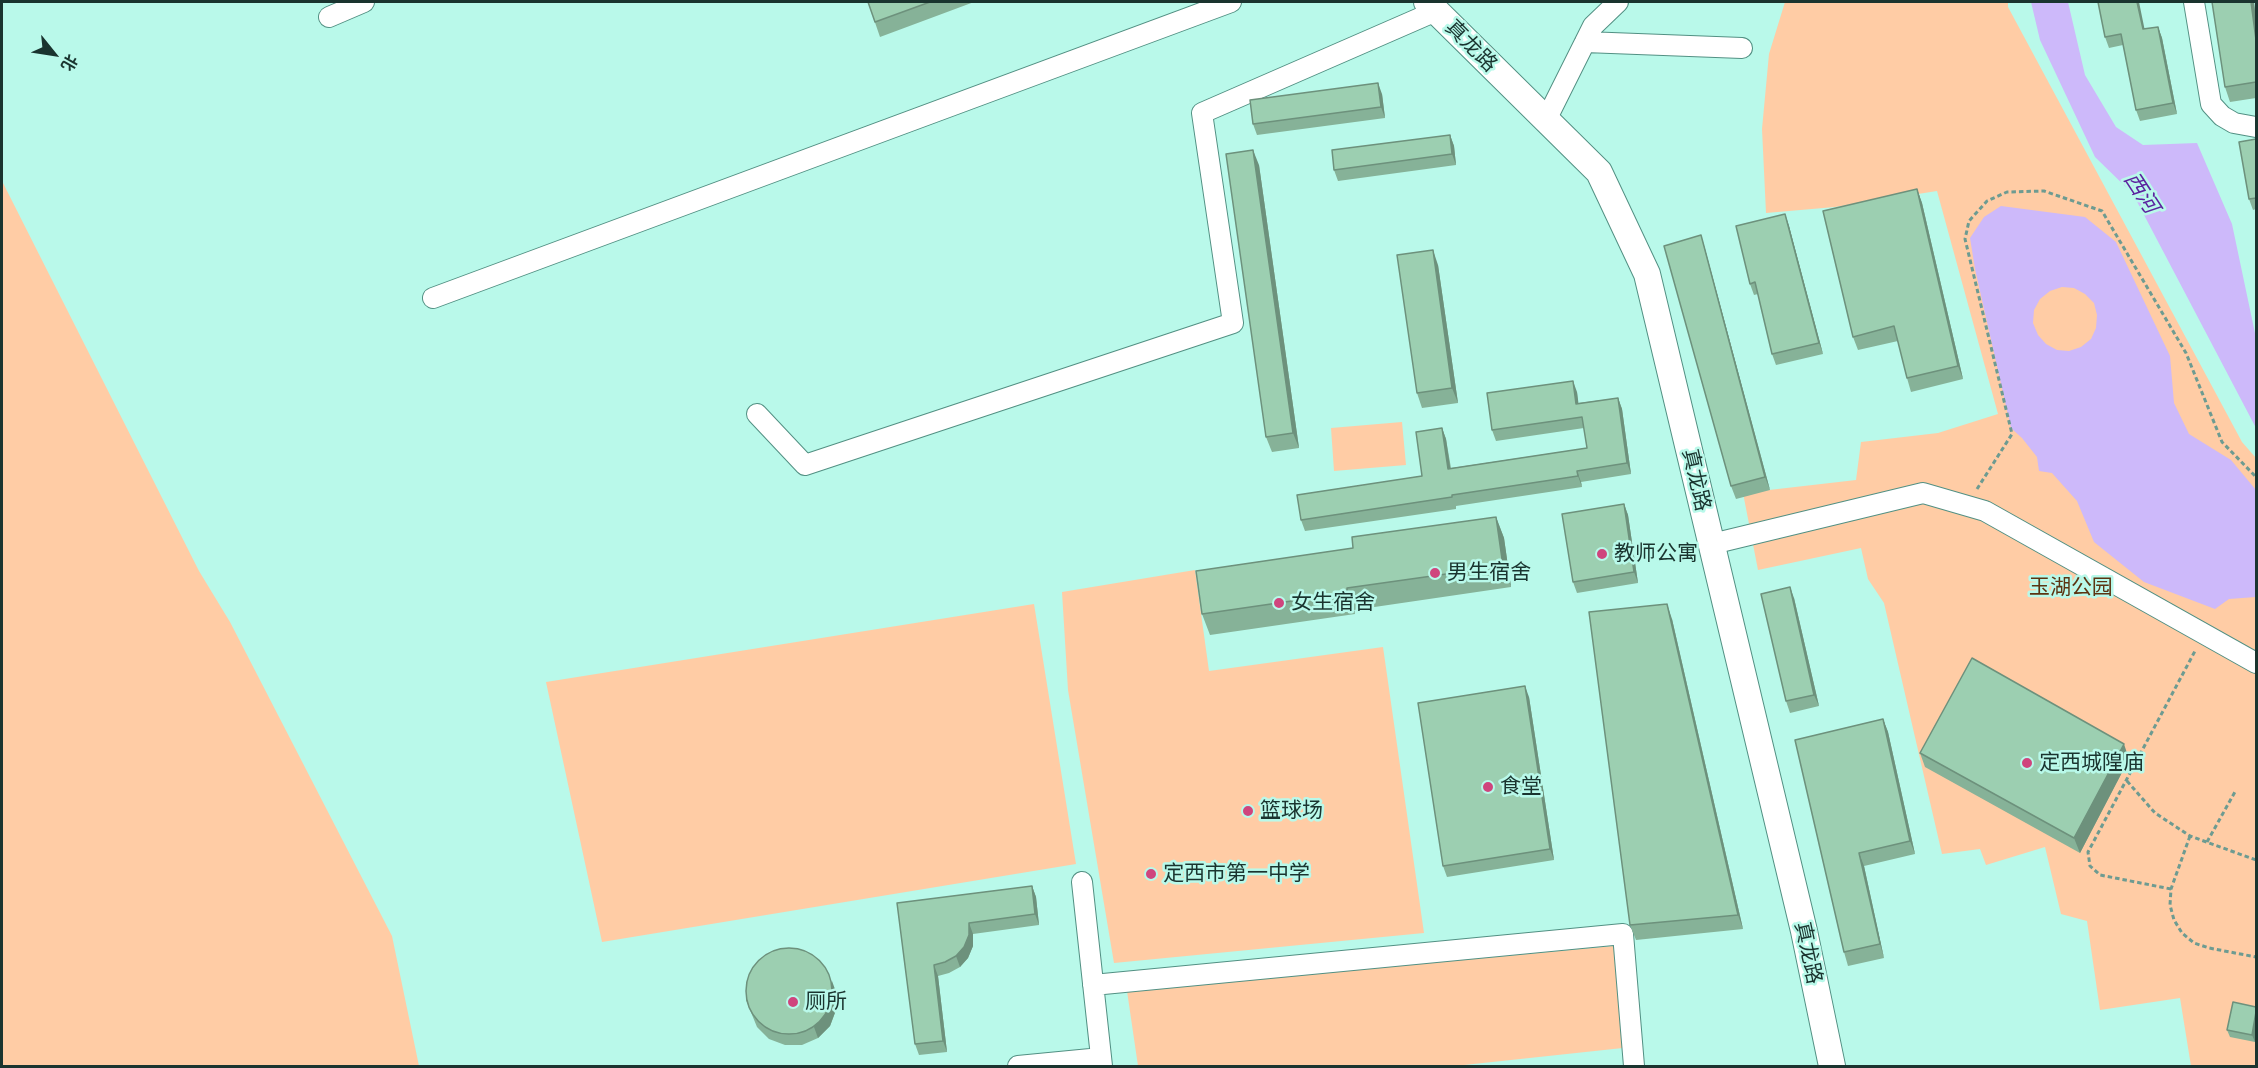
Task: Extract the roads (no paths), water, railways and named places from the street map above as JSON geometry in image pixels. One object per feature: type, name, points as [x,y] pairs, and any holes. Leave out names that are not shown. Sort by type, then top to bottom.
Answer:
[{"type":"main road","name":"真龙路","points":[[1431,6],[1599,172],[1647,274],[1804,931],[1832,1066]]},
{"type":"street","points":[[329,17],[364,2]]},
{"type":"street","points":[[433,298],[1231,2]]},
{"type":"street","points":[[1546,120],[1593,26],[1617,2]]},
{"type":"street","points":[[2194,2],[2211,105],[2222,116],[2234,123],[2256,127]]},
{"type":"street","points":[[758,414],[805,465],[1233,324],[1202,113],[1431,6]]},
{"type":"street","points":[[1586,42],[1742,48]]},
{"type":"street","points":[[1712,543],[1923,493],[1985,510],[2256,663]]},
{"type":"street","points":[[1018,1066],[1101,1062],[1082,882]]},
{"type":"street","points":[[1093,985],[1623,934],[1631,1066]]},
{"type":"water","name":"西河","points":[[2031,2],[2068,2],[2085,75],[2116,127],[2143,145],[2197,143],[2232,224],[2256,338],[2256,428],[2133,194],[2095,157],[2040,40]]},
{"type":"water","points":[[2001,206],[2085,217],[2116,242],[2170,356],[2174,403],[2189,434],[2231,460],[2256,490],[2256,597],[2229,599],[2215,609],[2144,582],[2094,542],[2077,501],[2052,473],[2039,471],[2037,457],[2011,428],[1975,269],[1970,238],[1984,217]],"holes":[[[2062,287],[2074,288],[2094,303],[2097,315],[2096,328],[2091,339],[2081,347],[2069,351],[2057,350],[2046,344],[2038,335],[2033,323],[2034,310],[2040,299],[2050,291]]]},
{"type":"place","name":"教师公寓","points":[[1602,554]]},
{"type":"place","name":"男生宿舍","points":[[1435,573]]},
{"type":"place","name":"女生宿舍","points":[[1279,603]]},
{"type":"place","name":"定西城隍庙","points":[[2027,763]]},
{"type":"place","name":"食堂","points":[[1488,787]]},
{"type":"place","name":"篮球场","points":[[1248,811]]},
{"type":"place","name":"定西市第一中学","points":[[1151,874]]},
{"type":"place","name":"厕所","points":[[793,1002]]},
{"type":"park label","name":"玉湖公园","points":[[2071,588]]}]
